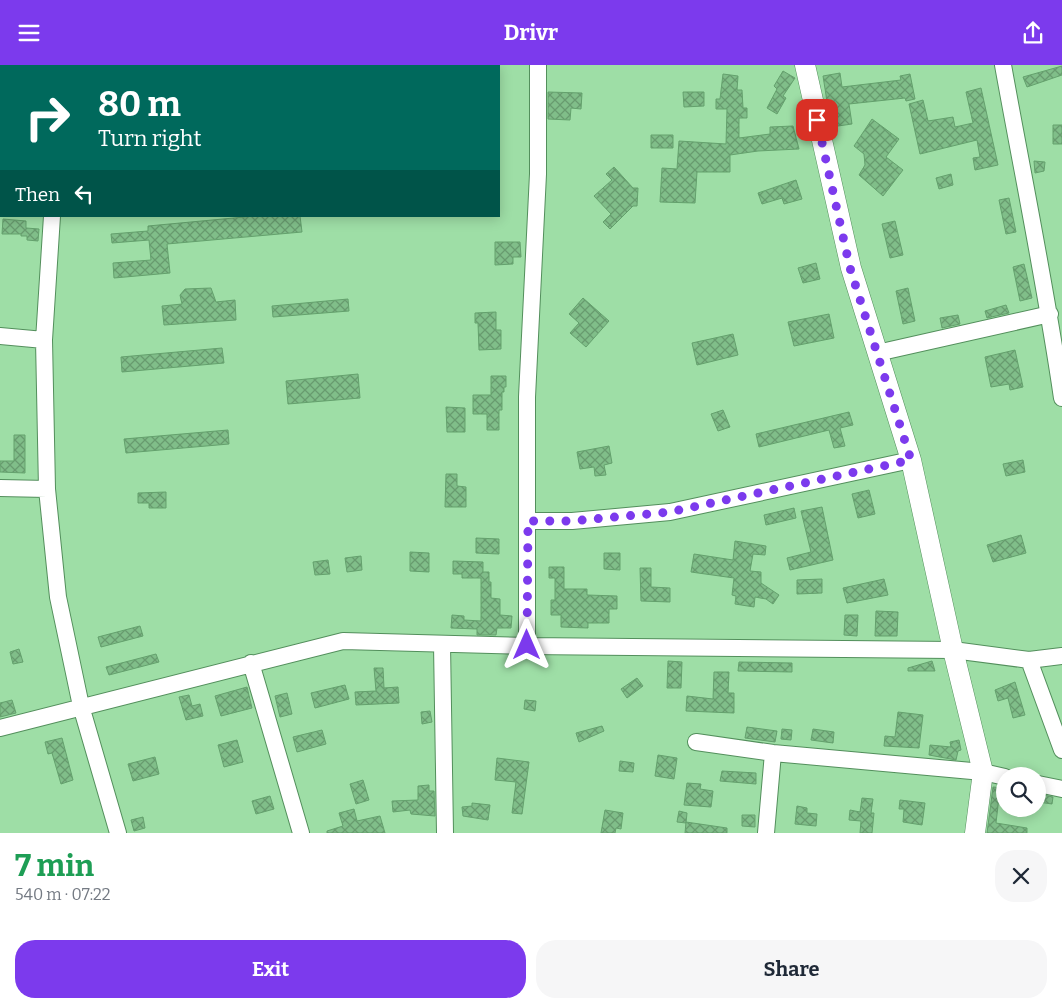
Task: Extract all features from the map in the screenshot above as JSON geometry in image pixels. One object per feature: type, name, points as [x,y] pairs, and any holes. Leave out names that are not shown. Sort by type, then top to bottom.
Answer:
[{"type":"main road","points":[[805,65],[850,268],[911,460],[953,650],[983,772],[975,833]]},
{"type":"street","points":[[527,645],[527,397],[538,174],[538,65]]},
{"type":"street","points":[[1003,65],[1026,195],[1050,314],[1062,398]]},
{"type":"street","points":[[52,217],[44,340],[47,489],[58,597],[81,706],[118,833]]},
{"type":"street","points":[[877,353],[1050,314]]},
{"type":"street","points":[[0,336],[44,340]]},
{"type":"street","points":[[528,521],[572,521],[670,512],[911,460]]},
{"type":"street","points":[[0,488],[47,489]]},
{"type":"street","points":[[0,728],[343,641],[442,644],[953,650],[1029,659],[1062,656]]},
{"type":"street","points":[[442,644],[444,833]]},
{"type":"street","points":[[1029,659],[1062,750]]},
{"type":"street","points":[[251,663],[301,833]]},
{"type":"street","points":[[696,742],[773,753],[983,772],[996,775]]},
{"type":"street","points":[[766,833],[773,753]]},
{"type":"street","points":[[1046,786],[1062,789]]},
{"type":"building","points":[[1062,66],[1062,75],[1027,87],[1023,77]]},
{"type":"building","points":[[783,71],[795,78],[783,96],[786,98],[777,114],[767,108],[777,89],[774,86]]},
{"type":"building","points":[[840,73],[842,87],[901,80],[900,76],[910,74],[915,99],[906,101],[905,98],[849,104],[852,124],[831,127],[823,76]]},
{"type":"building","points":[[723,74],[738,76],[737,90],[742,90],[743,108],[747,108],[747,118],[739,118],[739,138],[770,134],[770,127],[793,126],[799,149],[758,151],[730,155],[730,172],[697,172],[695,203],[660,202],[662,168],[677,169],[679,141],[726,144],[727,109],[716,109],[716,99],[720,99]]},
{"type":"building","points":[[981,88],[998,165],[975,170],[973,158],[980,157],[977,140],[920,154],[909,104],[923,100],[928,121],[953,117],[955,127],[973,123],[966,92]]},
{"type":"building","points":[[548,92],[582,93],[581,109],[571,108],[570,120],[548,119]]},
{"type":"building","points":[[683,92],[704,92],[704,106],[684,107]]},
{"type":"building","points":[[872,119],[899,139],[886,157],[903,170],[883,196],[859,175],[865,165],[864,154],[854,146]]},
{"type":"building","points":[[1053,125],[1062,125],[1062,144],[1053,144]]},
{"type":"building","points":[[651,135],[673,135],[673,148],[651,148]]},
{"type":"building","points":[[1034,161],[1045,162],[1044,171],[1035,173]]},
{"type":"building","points":[[614,167],[633,188],[638,188],[637,206],[633,206],[610,229],[603,222],[611,214],[594,196],[612,180],[606,174]]},
{"type":"building","points":[[951,174],[953,185],[939,189],[936,178]]},
{"type":"building","points":[[796,180],[802,199],[784,204],[782,198],[762,204],[758,193]]},
{"type":"building","points":[[1009,198],[1016,232],[1006,234],[999,200]]},
{"type":"building","points":[[244,217],[300,217],[302,232],[167,244],[170,273],[114,278],[113,263],[151,260],[149,240],[112,243],[111,234],[148,231],[148,226]]},
{"type":"building","points":[[3,219],[26,221],[26,228],[39,229],[38,241],[27,240],[27,236],[21,236],[21,234],[2,234]]},
{"type":"building","points":[[895,221],[903,255],[890,258],[882,224]]},
{"type":"building","points":[[495,242],[520,242],[521,257],[513,257],[513,264],[495,265]]},
{"type":"building","points":[[816,263],[820,279],[803,283],[798,268]]},
{"type":"building","points":[[1024,264],[1032,298],[1020,301],[1013,267]]},
{"type":"building","points":[[211,288],[216,302],[235,300],[236,320],[164,325],[162,306],[182,304],[180,295],[185,289]]},
{"type":"building","points":[[908,288],[915,321],[903,324],[896,291]]},
{"type":"building","points":[[583,298],[609,321],[586,347],[570,333],[579,323],[569,314]]},
{"type":"building","points":[[348,299],[349,311],[273,317],[272,306]]},
{"type":"building","points":[[1006,305],[1009,313],[987,318],[985,311]]},
{"type":"building","points":[[496,312],[496,330],[501,330],[501,349],[479,350],[478,323],[475,323],[475,313]]},
{"type":"building","points":[[829,314],[834,338],[794,346],[788,322]]},
{"type":"building","points":[[958,315],[960,324],[942,328],[940,318]]},
{"type":"building","points":[[733,334],[738,355],[697,365],[692,343]]},
{"type":"building","points":[[222,348],[224,363],[122,372],[121,357]]},
{"type":"building","points":[[1015,350],[1023,387],[1010,390],[1009,384],[991,387],[985,357]]},
{"type":"building","points":[[358,374],[360,398],[288,404],[286,381]]},
{"type":"building","points":[[491,376],[506,376],[506,387],[504,387],[504,392],[502,392],[502,410],[499,410],[499,430],[487,430],[487,414],[473,414],[473,395],[491,395]]},
{"type":"building","points":[[446,407],[465,408],[465,432],[447,432]]},
{"type":"building","points":[[723,410],[730,427],[718,431],[711,414]]},
{"type":"building","points":[[849,412],[853,425],[840,428],[845,446],[834,448],[829,430],[759,447],[756,434]]},
{"type":"building","points":[[228,430],[229,444],[126,453],[124,439]]},
{"type":"building","points":[[14,435],[25,435],[25,473],[0,472],[0,461],[14,461]]},
{"type":"building","points":[[609,446],[612,463],[604,465],[606,475],[595,476],[594,467],[580,469],[577,452]]},
{"type":"building","points":[[1023,460],[1025,472],[1006,476],[1003,464]]},
{"type":"building","points":[[446,474],[457,474],[457,486],[466,487],[466,507],[445,507]]},
{"type":"building","points":[[869,490],[875,514],[858,518],[852,494]]},
{"type":"building","points":[[166,492],[166,508],[149,508],[149,503],[138,503],[138,493]]},
{"type":"building","points":[[822,507],[833,560],[790,570],[787,558],[811,552],[801,511]]},
{"type":"building","points":[[794,508],[796,518],[766,525],[764,515]]},
{"type":"building","points":[[1021,535],[1026,553],[993,562],[987,545]]},
{"type":"building","points":[[476,538],[499,539],[499,554],[476,553]]},
{"type":"building","points":[[735,541],[766,546],[765,555],[753,554],[750,571],[761,572],[761,583],[779,595],[773,604],[766,599],[755,597],[754,607],[735,604],[736,596],[732,595],[734,578],[691,572],[694,554],[733,560]]},
{"type":"building","points":[[410,552],[429,553],[429,572],[410,571]]},
{"type":"building","points":[[604,553],[620,553],[620,570],[604,569]]},
{"type":"building","points":[[361,556],[362,570],[347,572],[345,558]]},
{"type":"building","points":[[328,560],[330,574],[315,575],[313,562]]},
{"type":"building","points":[[453,561],[483,562],[483,572],[489,572],[491,598],[500,599],[500,615],[512,616],[511,628],[497,628],[496,635],[477,635],[477,629],[451,628],[452,615],[464,616],[464,620],[481,621],[481,578],[462,578],[462,574],[453,574]]},
{"type":"building","points":[[549,567],[564,567],[564,589],[587,589],[587,595],[617,596],[617,609],[609,609],[609,623],[588,623],[588,628],[561,627],[561,615],[551,615],[551,600],[555,600],[555,578],[549,578]]},
{"type":"building","points":[[640,568],[651,568],[651,587],[670,588],[670,602],[641,601]]},
{"type":"building","points":[[822,579],[822,593],[797,594],[797,580]]},
{"type":"building","points":[[884,579],[888,595],[847,603],[843,588]]},
{"type":"building","points":[[876,611],[898,612],[897,636],[875,636]]},
{"type":"building","points":[[845,615],[858,615],[857,636],[844,635]]},
{"type":"building","points":[[140,626],[143,636],[101,647],[98,637]]},
{"type":"building","points":[[19,649],[23,662],[13,664],[10,652]]},
{"type":"building","points":[[156,654],[159,662],[109,675],[106,667]]},
{"type":"building","points":[[668,661],[682,662],[681,688],[667,688]]},
{"type":"building","points":[[932,661],[935,671],[908,671],[908,668]]},
{"type":"building","points":[[739,662],[792,663],[792,672],[738,671]]},
{"type":"building","points":[[374,668],[383,668],[384,688],[398,687],[399,703],[356,705],[355,692],[376,691]]},
{"type":"building","points":[[714,672],[729,672],[728,693],[734,693],[734,713],[686,711],[687,696],[713,699]]},
{"type":"building","points":[[637,678],[643,686],[627,698],[621,689]]},
{"type":"building","points":[[1015,682],[1025,715],[1013,718],[1008,698],[998,701],[995,690]]},
{"type":"building","points":[[345,685],[349,699],[315,708],[311,693]]},
{"type":"building","points":[[247,687],[252,708],[221,716],[215,696]]},
{"type":"building","points":[[287,693],[292,714],[280,717],[275,696]]},
{"type":"building","points":[[189,695],[192,706],[200,704],[203,716],[186,720],[179,697]]},
{"type":"building","points":[[12,700],[16,713],[0,717],[0,703]]},
{"type":"building","points":[[525,700],[536,701],[535,711],[524,709]]},
{"type":"building","points":[[430,711],[432,722],[422,724],[421,712]]},
{"type":"building","points":[[898,712],[923,715],[919,748],[884,746],[885,736],[895,737]]},
{"type":"building","points":[[602,726],[604,731],[579,742],[576,733]]},
{"type":"building","points":[[747,727],[777,731],[775,742],[745,738]]},
{"type":"building","points":[[782,729],[792,730],[791,740],[781,739]]},
{"type":"building","points":[[813,729],[834,732],[833,743],[811,740]]},
{"type":"building","points":[[322,730],[326,744],[297,752],[293,737]]},
{"type":"building","points":[[62,738],[73,780],[61,784],[52,753],[48,754],[45,742]]},
{"type":"building","points":[[237,740],[243,762],[224,767],[218,745]]},
{"type":"building","points":[[959,740],[961,750],[958,751],[956,760],[929,755],[930,745],[951,747],[950,742]]},
{"type":"building","points":[[658,755],[677,758],[674,779],[655,776]]},
{"type":"building","points":[[155,757],[159,774],[133,781],[128,764]]},
{"type":"building","points":[[497,758],[529,762],[522,814],[512,813],[516,782],[495,780]]},
{"type":"building","points":[[620,761],[634,763],[633,772],[619,771]]},
{"type":"building","points":[[722,771],[756,773],[756,784],[720,781]]},
{"type":"building","points":[[363,780],[369,800],[356,804],[350,784]]},
{"type":"building","points":[[687,783],[701,784],[700,789],[713,791],[711,807],[684,805]]},
{"type":"building","points":[[429,785],[429,791],[434,791],[435,816],[411,814],[410,810],[393,812],[392,801],[418,800],[418,786]]},
{"type":"building","points":[[993,787],[996,787],[996,823],[1027,828],[1027,833],[987,833]]},
{"type":"building","points":[[270,796],[274,809],[256,814],[252,801]]},
{"type":"building","points":[[1046,796],[1053,797],[1052,804],[1046,803]]},
{"type":"building","points":[[862,798],[873,799],[871,813],[874,813],[872,833],[860,833],[861,821],[849,820],[850,810],[860,812]]},
{"type":"building","points":[[900,800],[925,803],[922,825],[903,822],[904,809],[899,809]]},
{"type":"building","points":[[472,803],[490,805],[488,820],[463,816],[462,807],[472,806]]},
{"type":"building","points":[[797,806],[807,808],[807,813],[817,814],[816,826],[795,824]]},
{"type":"building","points":[[354,809],[357,821],[380,816],[385,833],[327,833],[327,831],[343,826],[339,813]]},
{"type":"building","points":[[605,810],[623,813],[621,829],[616,828],[615,833],[601,833]]},
{"type":"building","points":[[679,811],[687,813],[686,823],[677,822]]},
{"type":"building","points":[[742,815],[755,815],[755,827],[742,826]]},
{"type":"building","points":[[143,817],[145,828],[134,831],[131,820]]},
{"type":"building","points":[[686,822],[727,828],[727,833],[685,833]]},
{"type":"route","points":[[527,645],[528,521],[572,521],[670,512],[911,460],[850,268],[817,120]]}]
